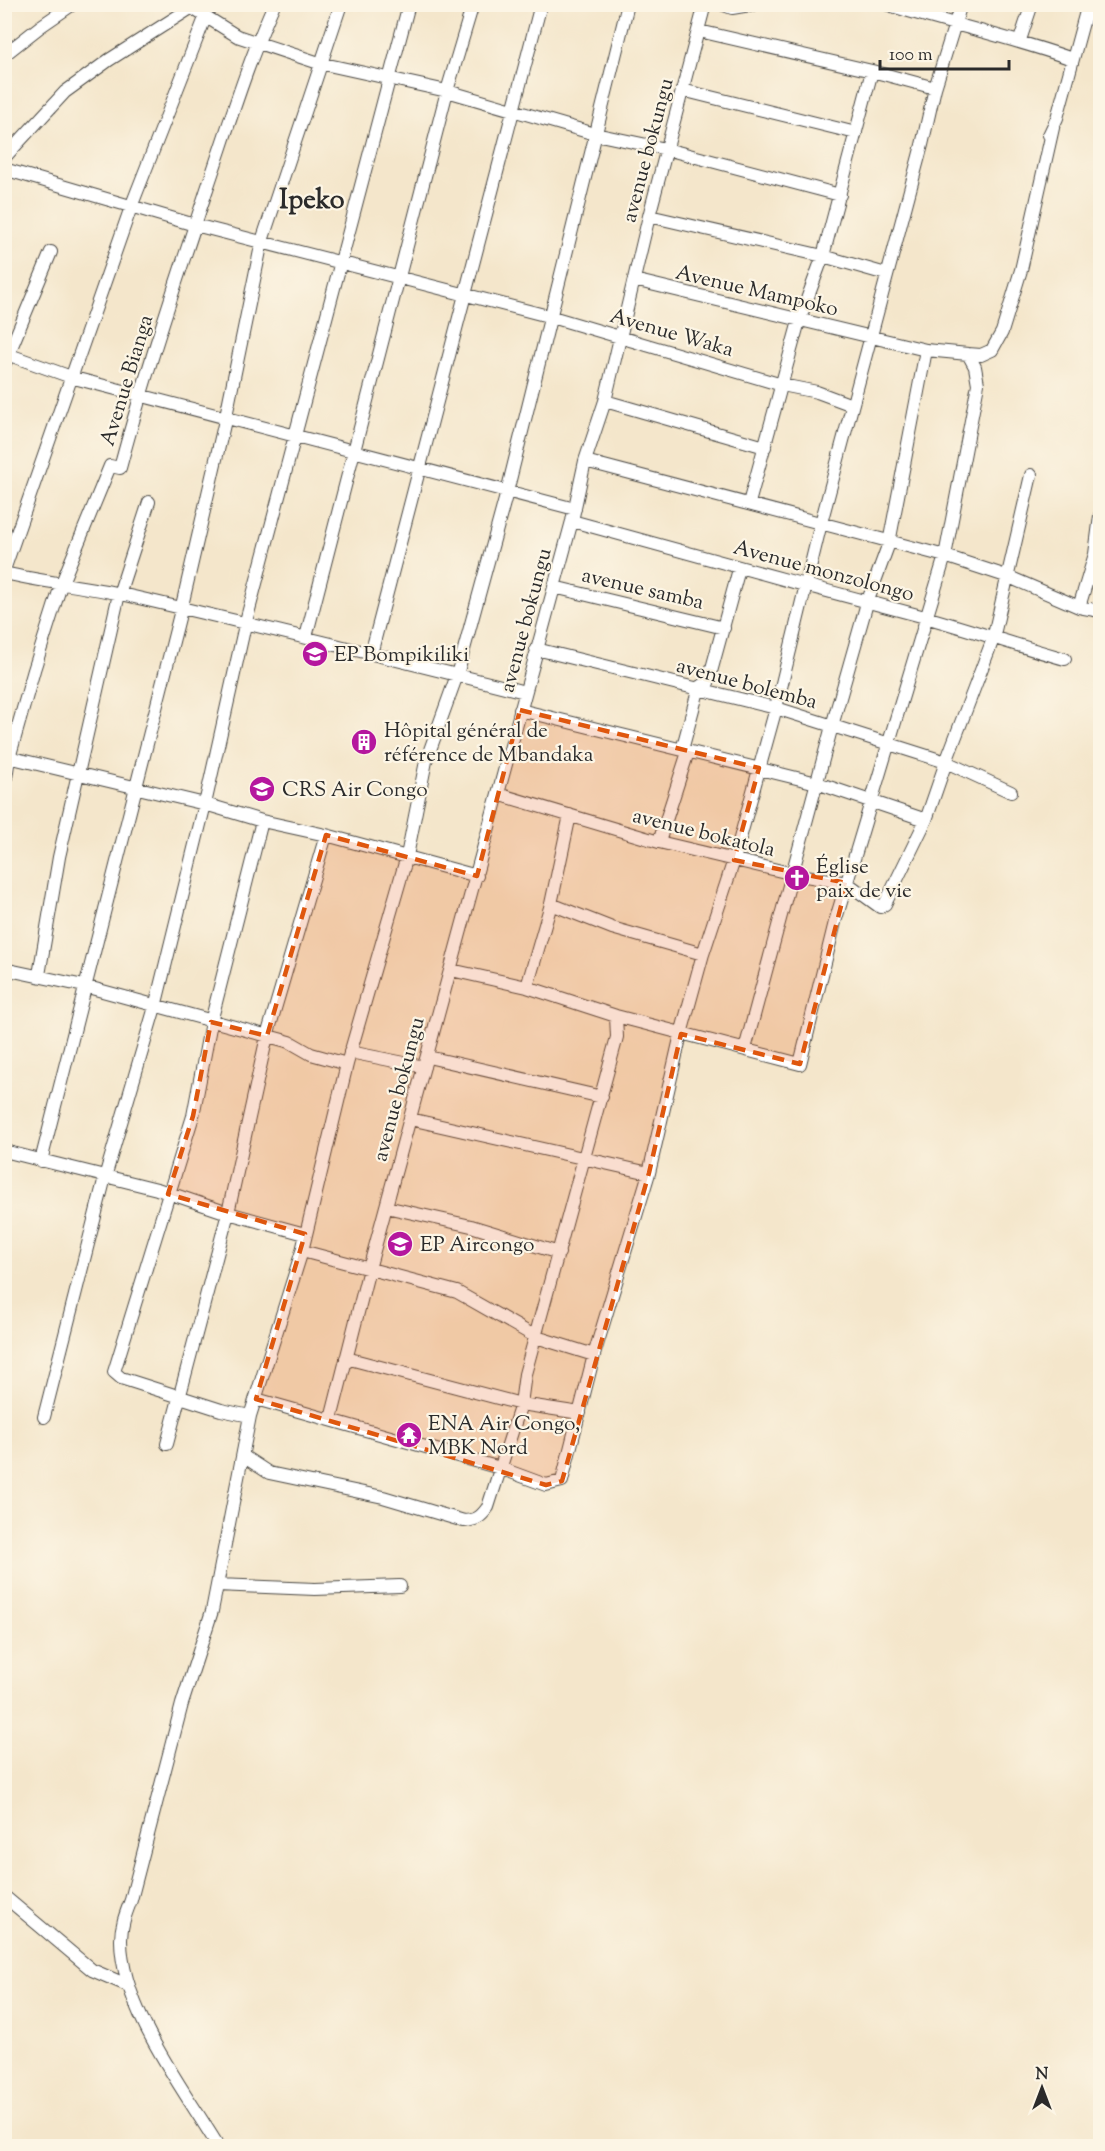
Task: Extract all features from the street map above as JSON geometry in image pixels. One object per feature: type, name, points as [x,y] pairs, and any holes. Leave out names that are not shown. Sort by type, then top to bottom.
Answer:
[{"type":"street","points":[[4,55],[40,26],[73,4]]},
{"type":"street","name":"Avenue Bianga","points":[[4,791],[7,757],[61,585],[110,466],[120,468],[140,394],[195,225],[257,43],[274,4]]},
{"type":"street","points":[[40,1161],[181,610],[226,416],[262,241],[340,4]]},
{"type":"street","points":[[44,1417],[105,1178],[155,1006],[205,804],[244,625],[295,436],[338,263],[409,4]]},
{"type":"street","points":[[306,637],[447,91],[473,4]]},
{"type":"street","points":[[371,654],[467,295],[541,4]]},
{"type":"street","points":[[218,2146],[134,2004],[127,1985],[121,1939],[123,1922],[131,1900],[182,1704],[212,1611],[250,1416],[302,1251],[349,1058],[407,856],[426,761],[457,675],[507,492],[628,4]]},
{"type":"street","name":"avenue bokungu","points":[[331,1419],[369,1269],[574,515],[585,461],[605,401],[649,216],[705,4]]},
{"type":"street","points":[[721,4],[732,8],[756,4]]},
{"type":"street","points":[[886,4],[954,26],[1020,40],[1072,59]]},
{"type":"street","points":[[256,1399],[500,1468],[546,1485],[562,1481],[594,1355],[649,1173],[681,1034],[703,954],[734,860],[776,708],[821,523],[872,336],[886,274],[922,145],[935,88],[961,4]]},
{"type":"street","points":[[1020,40],[1032,4]]},
{"type":"street","points":[[968,354],[981,355],[992,350],[1002,332],[1021,270],[1053,128],[1088,4]]},
{"type":"street","points":[[4,158],[37,120],[72,87],[195,6],[206,18],[257,43],[319,63],[447,91],[595,134],[666,149],[840,195]]},
{"type":"street","points":[[206,18],[131,207],[74,378],[4,572],[61,585],[119,594],[244,625],[306,637],[525,692]]},
{"type":"street","points":[[699,31],[935,88]]},
{"type":"street","points":[[749,504],[799,321],[824,256],[872,71]]},
{"type":"street","points":[[682,90],[856,133]]},
{"type":"street","points":[[1047,140],[1053,128]]},
{"type":"street","name":"Avenue Waka","points":[[4,169],[195,225],[552,317],[782,385],[817,392],[852,405]]},
{"type":"street","points":[[649,216],[824,256],[886,274]]},
{"type":"street","points":[[5,358],[51,252]]},
{"type":"street","name":"Avenue Mampoko","points":[[634,280],[926,350],[968,354]]},
{"type":"street","points":[[746,1049],[832,726],[867,603],[889,543],[926,350]]},
{"type":"street","points":[[451,970],[527,987],[616,1016],[800,1064],[834,922],[945,556],[978,384],[975,367],[968,354]]},
{"type":"street","name":"Avenue monzolongo","points":[[5,358],[507,492],[739,569],[927,618],[1065,659]]},
{"type":"street","points":[[605,401],[765,447]]},
{"type":"street","points":[[585,461],[945,556],[1009,577],[1079,607],[1101,611]]},
{"type":"street","name":"avenue bokatola","points":[[498,794],[659,842],[847,884],[876,907],[883,906],[926,820],[993,639],[1031,475]]},
{"type":"street","points":[[39,975],[59,857],[80,774],[119,594],[148,502]]},
{"type":"street","points":[[1079,607],[1095,554],[1101,516]]},
{"type":"street","points":[[659,842],[685,751],[699,687],[708,684],[739,569]]},
{"type":"street","name":"avenue samba","points":[[554,587],[724,628]]},
{"type":"street","name":"avenue bolemba","points":[[536,649],[699,687],[776,708],[946,762]]},
{"type":"street","points":[[520,710],[818,783],[926,820]]},
{"type":"street","points":[[7,757],[205,804],[262,821],[326,835],[477,876]]},
{"type":"street","points":[[946,762],[1011,792]]},
{"type":"street","points":[[527,987],[551,904],[570,815]]},
{"type":"street","points":[[250,1416],[121,1378],[114,1372],[193,1116],[211,1022],[262,821]]},
{"type":"street","points":[[167,1444],[228,1213],[267,1036],[326,835]]},
{"type":"street","points":[[551,904],[612,928],[703,954]]},
{"type":"street","points":[[4,969],[84,986],[290,1042],[311,1054],[426,1062],[602,1097]]},
{"type":"street","points":[[243,1456],[269,1473],[383,1497],[464,1521],[475,1520],[488,1507],[521,1404],[525,1374],[602,1097],[617,1037],[616,1016]]},
{"type":"street","points":[[410,1119],[649,1173]]},
{"type":"street","points":[[4,1152],[168,1194],[305,1234]]},
{"type":"street","points":[[386,1207],[471,1226],[559,1253]]},
{"type":"street","points":[[302,1251],[457,1292],[536,1337],[594,1355]]},
{"type":"street","points":[[346,1358],[521,1404],[580,1413]]},
{"type":"street","points":[[217,1585],[315,1589],[400,1586]]},
{"type":"street","points":[[4,1896],[92,1970],[127,1985]]},
{"type":"highlighted area","points":[[520,710],[759,768],[734,860],[847,883],[800,1064],[681,1034],[649,1173],[562,1481],[546,1485],[256,1399],[305,1234],[168,1194],[193,1116],[211,1022],[267,1036],[326,835],[477,876]]},
{"type":"place","name":"EP Bompikiliki","points":[[315,654]]},
{"type":"place","name":"Hôpital général de référence de Mbandaka","points":[[364,742]]},
{"type":"place","name":"CRS Air Congo","points":[[262,789]]},
{"type":"place","name":"Église paix de vie","points":[[797,878]]},
{"type":"place","name":"EP Aircongo","points":[[400,1244]]},
{"type":"place","name":"ENA Air Congo, MBK Nord","points":[[409,1435]]},
{"type":"district","name":"Ipeko","points":[[312,199]]}]
